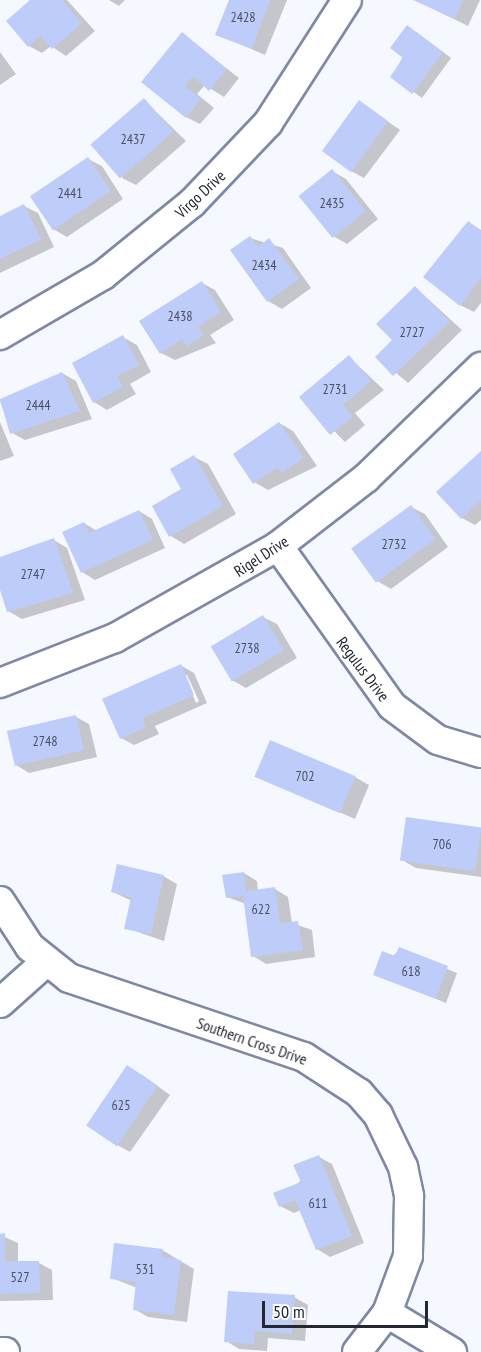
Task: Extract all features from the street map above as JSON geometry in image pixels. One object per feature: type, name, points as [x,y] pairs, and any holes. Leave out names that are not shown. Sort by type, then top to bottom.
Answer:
[{"type":"street","name":"Virgo Drive","points":[[0,335],[103,275],[192,203],[268,123],[347,0]]},
{"type":"street","name":"Rigel Drive","points":[[0,683],[115,638],[278,546],[374,471],[481,367]]},
{"type":"street","name":"Regulus Drive","points":[[278,546],[392,706],[438,740],[481,753]]},
{"type":"street","name":"Southern Cross Drive","points":[[0,901],[16,929],[47,962],[95,989],[304,1057],[359,1093],[392,1141],[410,1196],[408,1256],[387,1313],[357,1352]]},
{"type":"street","points":[[0,1003],[47,962]]},
{"type":"street","points":[[387,1313],[452,1352]]},
{"type":"street","points":[[0,1352],[5,1352]]},
{"type":"building","points":[[30,0],[62,0],[82,23],[52,49],[40,36],[28,47],[6,21]]},
{"type":"building","points":[[229,0],[270,0],[252,49],[215,35]]},
{"type":"building","points":[[413,0],[463,0],[455,19]]},
{"type":"building","points":[[407,25],[443,52],[412,94],[390,77],[403,58],[390,48]]},
{"type":"building","points":[[182,32],[227,69],[209,91],[193,76],[185,86],[201,99],[186,118],[141,82]]},
{"type":"building","points":[[144,98],[174,132],[120,179],[90,145]]},
{"type":"building","points":[[359,100],[388,121],[351,172],[322,151]]},
{"type":"building","points":[[88,157],[111,191],[53,230],[30,196]]},
{"type":"building","points":[[332,169],[366,211],[333,238],[299,196]]},
{"type":"building","points":[[24,204],[41,239],[0,259],[0,216]]},
{"type":"building","points":[[468,221],[481,231],[481,278],[460,306],[423,277]]},
{"type":"building","points":[[250,236],[258,247],[269,238],[299,279],[267,302],[230,250]]},
{"type":"building","points":[[202,281],[221,312],[198,327],[204,335],[187,346],[182,339],[160,354],[139,321]]},
{"type":"building","points":[[415,286],[450,322],[393,376],[375,357],[392,340],[376,324]]},
{"type":"building","points":[[123,335],[139,365],[117,376],[123,387],[93,403],[72,363]]},
{"type":"building","points":[[349,355],[371,381],[343,405],[353,417],[330,435],[299,397]]},
{"type":"building","points":[[62,372],[80,411],[10,434],[0,399]]},
{"type":"building","points":[[279,422],[304,458],[282,473],[278,467],[253,484],[233,454]]},
{"type":"building","points":[[481,451],[481,500],[461,519],[436,492]]},
{"type":"building","points":[[194,455],[223,506],[169,537],[152,506],[181,489],[170,469]]},
{"type":"building","points":[[411,505],[436,539],[376,582],[351,548]]},
{"type":"building","points":[[139,510],[153,540],[81,573],[62,532],[84,522],[89,533]]},
{"type":"building","points":[[54,538],[73,593],[7,612],[0,590],[0,557]]},
{"type":"building","points":[[263,615],[284,650],[232,682],[211,646]]},
{"type":"building","points":[[181,664],[194,695],[143,718],[146,727],[120,739],[102,699]]},
{"type":"building","points":[[76,715],[84,750],[15,766],[7,731]]},
{"type":"building","points":[[270,740],[356,776],[340,813],[254,777]]},
{"type":"building","points":[[406,817],[481,828],[475,871],[400,861]]},
{"type":"building","points":[[117,864],[164,875],[151,934],[124,929],[131,897],[111,892]]},
{"type":"building","points":[[244,872],[246,891],[275,887],[280,923],[298,921],[303,950],[251,957],[243,896],[226,898],[222,875]]},
{"type":"building","points":[[399,947],[448,966],[436,999],[373,975],[382,951],[395,956]]},
{"type":"building","points":[[127,1065],[158,1086],[117,1146],[86,1126]]},
{"type":"building","points":[[319,1155],[352,1236],[316,1250],[295,1200],[279,1207],[273,1193],[301,1182],[293,1165]]},
{"type":"building","points":[[5,1233],[5,1261],[39,1261],[40,1293],[0,1294],[0,1234]]},
{"type":"building","points":[[114,1243],[163,1249],[162,1257],[181,1260],[174,1315],[133,1310],[136,1282],[110,1279]]},
{"type":"building","points":[[228,1291],[295,1295],[292,1334],[255,1331],[254,1344],[224,1342]]}]
